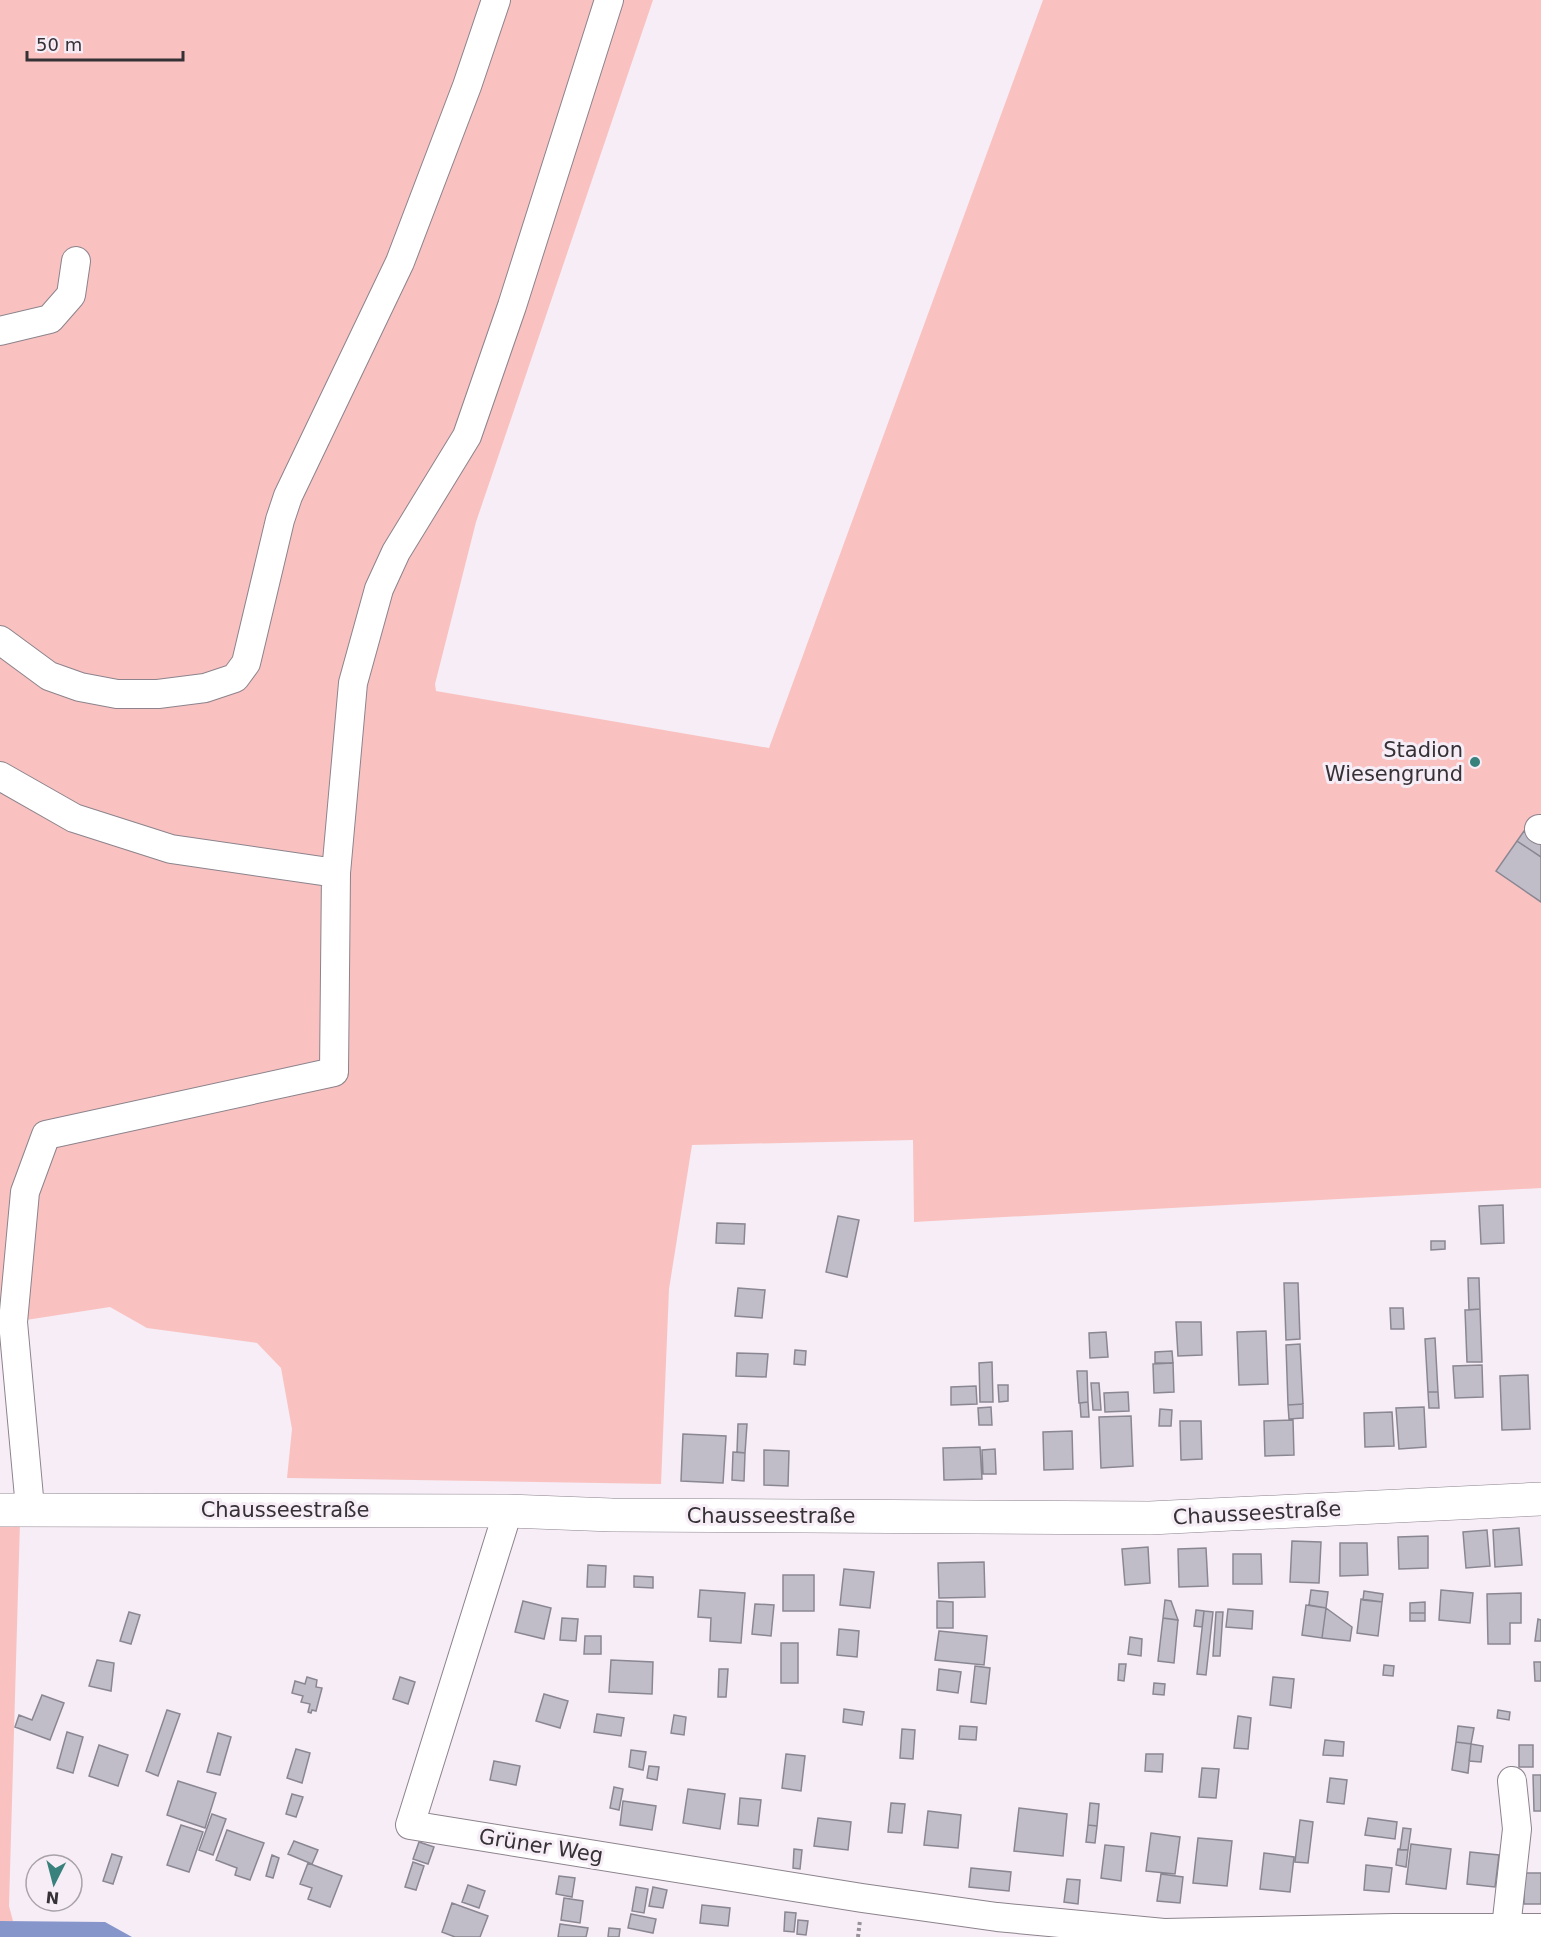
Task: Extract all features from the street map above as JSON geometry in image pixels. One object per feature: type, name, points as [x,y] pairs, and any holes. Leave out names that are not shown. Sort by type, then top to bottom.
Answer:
[{"type":"main road","name":"Chausseestraße","points":[[15,1509],[508,1511],[612,1515],[1150,1518],[1541,1499]]},
{"type":"street","points":[[0,640],[49,676],[80,687],[117,694],[158,694],[205,688],[235,678],[246,663],[280,520],[288,496],[400,262],[467,86],[496,0]]},
{"type":"street","points":[[15,1509],[13,1322],[26,1192],[46,1135],[334,1072],[336,873],[353,683],[380,589],[396,552],[467,436],[512,306],[609,0]]},
{"type":"street","points":[[0,331],[50,319],[71,295],[76,261]]},
{"type":"street","points":[[0,776],[74,818],[171,849],[336,873]]},
{"type":"street","name":"Grüner Weg","points":[[508,1511],[410,1825],[862,1898],[996,1927],[1233,1934],[1541,1928]]},
{"type":"street","points":[[1506,1928],[1517,1829],[1512,1781]]},
{"type":"shaded area","points":[[0,0],[653,0],[476,522],[435,684],[436,691],[769,748],[1043,0],[1541,0],[1541,1188],[914,1222],[913,1140],[692,1145],[669,1289],[661,1484],[287,1478],[292,1429],[281,1368],[257,1343],[147,1328],[110,1307],[0,1324]]},
{"type":"shaded area","points":[[20,1522],[9,1906],[13,1921],[0,1921],[0,1523]]},
{"type":"water","points":[[0,1921],[105,1922],[132,1937],[0,1937]]},
{"type":"building","points":[[1524,831],[1541,842],[1541,857],[1517,841]]},
{"type":"building","points":[[1517,841],[1541,857],[1541,902],[1496,871]]},
{"type":"building","points":[[1503,1205],[1504,1243],[1481,1244],[1479,1206]]},
{"type":"building","points":[[838,1216],[859,1220],[847,1277],[826,1272]]},
{"type":"building","points":[[717,1223],[745,1224],[744,1244],[716,1243]]},
{"type":"building","points":[[1431,1241],[1445,1241],[1445,1249],[1431,1250]]},
{"type":"building","points":[[1468,1278],[1479,1278],[1480,1309],[1469,1310]]},
{"type":"building","points":[[1284,1283],[1298,1283],[1300,1339],[1286,1340]]},
{"type":"building","points":[[738,1288],[765,1290],[762,1318],[735,1316]]},
{"type":"building","points":[[1390,1308],[1403,1308],[1404,1329],[1391,1329]]},
{"type":"building","points":[[1480,1309],[1482,1362],[1467,1362],[1465,1310]]},
{"type":"building","points":[[1176,1322],[1201,1322],[1202,1355],[1178,1356]]},
{"type":"building","points":[[1266,1331],[1268,1384],[1239,1385],[1237,1332]]},
{"type":"building","points":[[1106,1332],[1108,1357],[1090,1358],[1089,1333]]},
{"type":"building","points":[[1435,1338],[1438,1392],[1428,1392],[1425,1339]]},
{"type":"building","points":[[1300,1344],[1303,1404],[1288,1405],[1286,1345]]},
{"type":"building","points":[[795,1350],[806,1351],[805,1365],[794,1364]]},
{"type":"building","points":[[1172,1351],[1173,1363],[1155,1363],[1155,1352]]},
{"type":"building","points":[[737,1353],[768,1354],[766,1377],[736,1376]]},
{"type":"building","points":[[992,1362],[993,1402],[980,1402],[979,1363]]},
{"type":"building","points":[[1173,1363],[1174,1392],[1154,1393],[1153,1364]]},
{"type":"building","points":[[1482,1365],[1483,1397],[1455,1398],[1453,1366]]},
{"type":"building","points":[[1077,1371],[1087,1371],[1088,1402],[1079,1403]]},
{"type":"building","points":[[1528,1375],[1530,1429],[1502,1430],[1500,1376]]},
{"type":"building","points":[[1091,1383],[1099,1383],[1101,1410],[1093,1410]]},
{"type":"building","points":[[998,1385],[1008,1385],[1008,1401],[999,1402]]},
{"type":"building","points":[[976,1386],[977,1404],[951,1405],[951,1387]]},
{"type":"building","points":[[1128,1392],[1129,1411],[1105,1412],[1104,1393]]},
{"type":"building","points":[[1428,1392],[1438,1392],[1439,1408],[1429,1408]]},
{"type":"building","points":[[1088,1402],[1089,1417],[1081,1417],[1080,1403]]},
{"type":"building","points":[[1303,1404],[1303,1418],[1289,1419],[1288,1405]]},
{"type":"building","points":[[991,1407],[992,1425],[979,1425],[978,1408]]},
{"type":"building","points":[[1424,1407],[1426,1447],[1399,1449],[1396,1408]]},
{"type":"building","points":[[1160,1409],[1172,1410],[1171,1426],[1159,1426]]},
{"type":"building","points":[[1392,1412],[1394,1446],[1365,1447],[1364,1413]]},
{"type":"building","points":[[1131,1416],[1133,1466],[1101,1468],[1099,1417]]},
{"type":"building","points":[[1293,1420],[1294,1455],[1265,1456],[1264,1421]]},
{"type":"building","points":[[1180,1421],[1201,1421],[1202,1459],[1181,1460]]},
{"type":"building","points":[[738,1424],[747,1424],[745,1453],[737,1452]]},
{"type":"building","points":[[1072,1431],[1073,1469],[1044,1470],[1043,1432]]},
{"type":"building","points":[[683,1434],[726,1436],[723,1483],[681,1481]]},
{"type":"building","points":[[980,1447],[982,1479],[944,1480],[943,1448]]},
{"type":"building","points":[[995,1449],[996,1474],[983,1474],[982,1450]]},
{"type":"building","points":[[764,1450],[789,1451],[788,1486],[764,1485]]},
{"type":"building","points":[[733,1452],[745,1453],[744,1481],[732,1480]]},
{"type":"building","points":[[1519,1528],[1522,1565],[1495,1567],[1493,1530]]},
{"type":"building","points":[[1487,1530],[1490,1566],[1466,1568],[1463,1532]]},
{"type":"building","points":[[1428,1536],[1428,1568],[1399,1569],[1398,1537]]},
{"type":"building","points":[[1292,1541],[1321,1542],[1319,1583],[1290,1582]]},
{"type":"building","points":[[1340,1543],[1367,1543],[1368,1575],[1340,1576]]},
{"type":"building","points":[[1148,1547],[1150,1583],[1125,1585],[1122,1549]]},
{"type":"building","points":[[1206,1548],[1208,1586],[1179,1587],[1178,1549]]},
{"type":"building","points":[[1233,1554],[1261,1554],[1262,1584],[1233,1584]]},
{"type":"building","points":[[984,1562],[985,1597],[939,1598],[938,1563]]},
{"type":"building","points":[[588,1565],[606,1566],[605,1587],[587,1587]]},
{"type":"building","points":[[844,1569],[874,1572],[870,1608],[840,1605]]},
{"type":"building","points":[[783,1575],[814,1575],[814,1611],[783,1611]]},
{"type":"building","points":[[634,1576],[653,1577],[653,1588],[634,1587]]},
{"type":"building","points":[[700,1590],[745,1593],[741,1643],[710,1641],[711,1618],[698,1617]]},
{"type":"building","points":[[1311,1590],[1328,1592],[1326,1608],[1309,1605]]},
{"type":"building","points":[[1441,1590],[1473,1593],[1470,1623],[1439,1620]]},
{"type":"building","points":[[1364,1591],[1383,1594],[1382,1602],[1363,1600]]},
{"type":"building","points":[[1521,1593],[1521,1623],[1510,1623],[1510,1644],[1488,1644],[1487,1594]]},
{"type":"building","points":[[1361,1599],[1382,1602],[1378,1636],[1357,1633]]},
{"type":"building","points":[[1165,1600],[1171,1601],[1178,1620],[1163,1618]]},
{"type":"building","points":[[523,1601],[551,1608],[544,1639],[515,1632]]},
{"type":"building","points":[[937,1601],[953,1602],[953,1628],[937,1628]]},
{"type":"building","points":[[1425,1602],[1425,1613],[1410,1613],[1410,1603]]},
{"type":"building","points":[[755,1604],[774,1605],[771,1636],[752,1634]]},
{"type":"building","points":[[1306,1605],[1326,1608],[1322,1638],[1302,1635]]},
{"type":"building","points":[[1326,1608],[1352,1627],[1350,1641],[1322,1638]]},
{"type":"building","points":[[1228,1609],[1253,1611],[1252,1629],[1226,1627]]},
{"type":"building","points":[[1196,1610],[1204,1611],[1202,1627],[1194,1626]]},
{"type":"building","points":[[1204,1611],[1213,1612],[1206,1675],[1197,1674]]},
{"type":"building","points":[[129,1612],[140,1615],[131,1644],[120,1641]]},
{"type":"building","points":[[1216,1612],[1223,1612],[1220,1656],[1213,1656]]},
{"type":"building","points":[[1410,1613],[1425,1613],[1425,1621],[1410,1621]]},
{"type":"building","points":[[562,1618],[578,1619],[576,1641],[560,1640]]},
{"type":"building","points":[[1163,1618],[1178,1620],[1174,1663],[1158,1661]]},
{"type":"building","points":[[1538,1619],[1541,1620],[1541,1641],[1535,1641]]},
{"type":"building","points":[[839,1629],[859,1631],[857,1657],[837,1655]]},
{"type":"building","points":[[939,1631],[987,1636],[984,1665],[935,1660]]},
{"type":"building","points":[[585,1636],[601,1636],[601,1654],[584,1654]]},
{"type":"building","points":[[1130,1637],[1142,1639],[1141,1656],[1128,1654]]},
{"type":"building","points":[[781,1643],[798,1643],[798,1683],[781,1683]]},
{"type":"building","points":[[97,1660],[114,1663],[111,1691],[89,1686]]},
{"type":"building","points":[[611,1660],[653,1662],[652,1694],[609,1692]]},
{"type":"building","points":[[1534,1662],[1541,1662],[1541,1681],[1535,1681]]},
{"type":"building","points":[[1119,1664],[1126,1664],[1124,1681],[1118,1680]]},
{"type":"building","points":[[1384,1665],[1394,1666],[1393,1676],[1383,1675]]},
{"type":"building","points":[[975,1666],[990,1668],[986,1704],[971,1702]]},
{"type":"building","points":[[719,1669],[728,1669],[726,1697],[718,1697]]},
{"type":"building","points":[[939,1669],[961,1672],[958,1693],[937,1690]]},
{"type":"building","points":[[307,1677],[317,1680],[316,1687],[322,1688],[316,1711],[312,1710],[311,1713],[308,1712],[310,1704],[301,1702],[303,1696],[292,1693],[295,1681],[305,1684]]},
{"type":"building","points":[[400,1677],[415,1682],[408,1704],[393,1699]]},
{"type":"building","points":[[1273,1677],[1294,1679],[1291,1708],[1270,1705]]},
{"type":"building","points":[[1154,1683],[1165,1684],[1164,1695],[1153,1694]]},
{"type":"building","points":[[544,1694],[568,1701],[560,1728],[536,1721]]},
{"type":"building","points":[[42,1695],[64,1703],[50,1740],[15,1727],[19,1715],[32,1720]]},
{"type":"building","points":[[844,1709],[864,1712],[862,1725],[843,1722]]},
{"type":"building","points":[[167,1710],[180,1714],[158,1776],[146,1771]]},
{"type":"building","points":[[1498,1710],[1510,1712],[1509,1720],[1497,1718]]},
{"type":"building","points":[[597,1714],[624,1718],[621,1736],[594,1732]]},
{"type":"building","points":[[674,1715],[686,1717],[684,1735],[671,1733]]},
{"type":"building","points":[[1238,1716],[1251,1718],[1248,1749],[1234,1748]]},
{"type":"building","points":[[960,1726],[977,1727],[976,1740],[959,1739]]},
{"type":"building","points":[[1458,1726],[1474,1728],[1471,1744],[1456,1742]]},
{"type":"building","points":[[902,1729],[915,1730],[913,1759],[900,1758]]},
{"type":"building","points":[[67,1732],[83,1737],[73,1773],[57,1768]]},
{"type":"building","points":[[218,1733],[231,1737],[220,1775],[207,1772]]},
{"type":"building","points":[[1325,1740],[1344,1742],[1343,1756],[1323,1755]]},
{"type":"building","points":[[1456,1742],[1471,1744],[1468,1773],[1452,1770]]},
{"type":"building","points":[[1471,1744],[1483,1746],[1481,1762],[1469,1761]]},
{"type":"building","points":[[99,1745],[128,1755],[118,1786],[89,1776]]},
{"type":"building","points":[[1519,1745],[1533,1745],[1533,1767],[1519,1767]]},
{"type":"building","points":[[296,1749],[310,1753],[302,1783],[287,1778]]},
{"type":"building","points":[[631,1750],[646,1752],[643,1770],[629,1767]]},
{"type":"building","points":[[786,1754],[805,1756],[801,1791],[782,1788]]},
{"type":"building","points":[[1146,1754],[1163,1754],[1162,1772],[1145,1771]]},
{"type":"building","points":[[494,1761],[520,1766],[516,1785],[490,1780]]},
{"type":"building","points":[[649,1766],[659,1767],[657,1780],[647,1778]]},
{"type":"building","points":[[1202,1768],[1219,1769],[1216,1798],[1199,1797]]},
{"type":"building","points":[[1533,1775],[1541,1775],[1541,1811],[1534,1811]]},
{"type":"building","points":[[1330,1778],[1347,1780],[1344,1804],[1327,1802]]},
{"type":"building","points":[[178,1781],[216,1793],[205,1828],[167,1815]]},
{"type":"building","points":[[614,1787],[623,1789],[619,1810],[610,1808]]},
{"type":"building","points":[[688,1789],[725,1794],[720,1829],[683,1823]]},
{"type":"building","points":[[292,1794],[303,1797],[296,1817],[286,1814]]},
{"type":"building","points":[[740,1798],[761,1800],[758,1826],[738,1824]]},
{"type":"building","points":[[623,1801],[656,1806],[652,1830],[620,1825]]},
{"type":"building","points":[[891,1803],[905,1804],[902,1833],[888,1832]]},
{"type":"building","points":[[1090,1803],[1099,1804],[1097,1826],[1088,1825]]},
{"type":"building","points":[[1019,1808],[1067,1814],[1063,1856],[1014,1851]]},
{"type":"building","points":[[928,1811],[961,1815],[958,1848],[924,1845]]},
{"type":"building","points":[[212,1814],[226,1819],[213,1855],[199,1850]]},
{"type":"building","points":[[818,1818],[851,1822],[848,1850],[814,1846]]},
{"type":"building","points":[[1368,1818],[1397,1822],[1395,1839],[1365,1835]]},
{"type":"building","points":[[1300,1820],[1313,1822],[1308,1863],[1295,1862]]},
{"type":"building","points":[[181,1825],[203,1832],[189,1872],[167,1865]]},
{"type":"building","points":[[1088,1825],[1097,1826],[1095,1843],[1086,1842]]},
{"type":"building","points":[[1403,1828],[1411,1829],[1408,1850],[1400,1850]]},
{"type":"building","points":[[227,1830],[264,1843],[250,1880],[235,1875],[237,1868],[216,1860]]},
{"type":"building","points":[[1151,1833],[1180,1837],[1175,1874],[1146,1871]]},
{"type":"building","points":[[1198,1838],[1232,1841],[1227,1886],[1193,1883]]},
{"type":"building","points":[[294,1841],[318,1850],[312,1864],[288,1854]]},
{"type":"building","points":[[419,1842],[434,1847],[428,1864],[413,1859]]},
{"type":"building","points":[[1411,1844],[1451,1849],[1446,1889],[1406,1884]]},
{"type":"building","points":[[1105,1845],[1124,1847],[1121,1881],[1101,1878]]},
{"type":"building","points":[[794,1849],[802,1850],[800,1869],[793,1868]]},
{"type":"building","points":[[1398,1849],[1408,1850],[1406,1867],[1396,1865]]},
{"type":"building","points":[[1470,1852],[1499,1855],[1495,1887],[1467,1884]]},
{"type":"building","points":[[1264,1853],[1294,1857],[1290,1892],[1260,1889]]},
{"type":"building","points":[[112,1854],[122,1857],[113,1884],[103,1881]]},
{"type":"building","points":[[272,1855],[279,1858],[273,1878],[266,1876]]},
{"type":"building","points":[[413,1862],[424,1866],[416,1890],[405,1887]]},
{"type":"building","points":[[308,1863],[342,1876],[330,1907],[308,1899],[312,1888],[300,1884]]},
{"type":"building","points":[[1366,1865],[1392,1868],[1389,1892],[1364,1890]]},
{"type":"building","points":[[971,1868],[1011,1872],[1009,1891],[969,1887]]},
{"type":"building","points":[[1524,1873],[1541,1873],[1541,1904],[1524,1904]]},
{"type":"building","points":[[1161,1874],[1183,1877],[1180,1903],[1157,1901]]},
{"type":"building","points":[[559,1876],[575,1878],[572,1897],[556,1894]]},
{"type":"building","points":[[1067,1879],[1080,1880],[1078,1904],[1064,1902]]},
{"type":"building","points":[[468,1885],[485,1891],[479,1908],[462,1902]]},
{"type":"building","points":[[636,1887],[648,1889],[644,1913],[632,1911]]},
{"type":"building","points":[[653,1887],[667,1890],[663,1908],[649,1906]]},
{"type":"building","points":[[564,1898],[583,1901],[580,1923],[561,1920]]},
{"type":"building","points":[[452,1903],[488,1916],[480,1937],[455,1937],[442,1932]]},
{"type":"building","points":[[702,1905],[730,1908],[728,1926],[700,1923]]},
{"type":"building","points":[[785,1912],[796,1913],[794,1932],[784,1931]]},
{"type":"building","points":[[631,1914],[656,1919],[653,1933],[628,1928]]},
{"type":"building","points":[[798,1920],[808,1921],[806,1935],[797,1934]]},
{"type":"building","points":[[560,1924],[588,1928],[586,1937],[558,1937]]},
{"type":"building","points":[[609,1928],[620,1929],[619,1937],[608,1937]]},
{"type":"place","name":"Stadion Wiesengrund","points":[[1475,762]]}]
